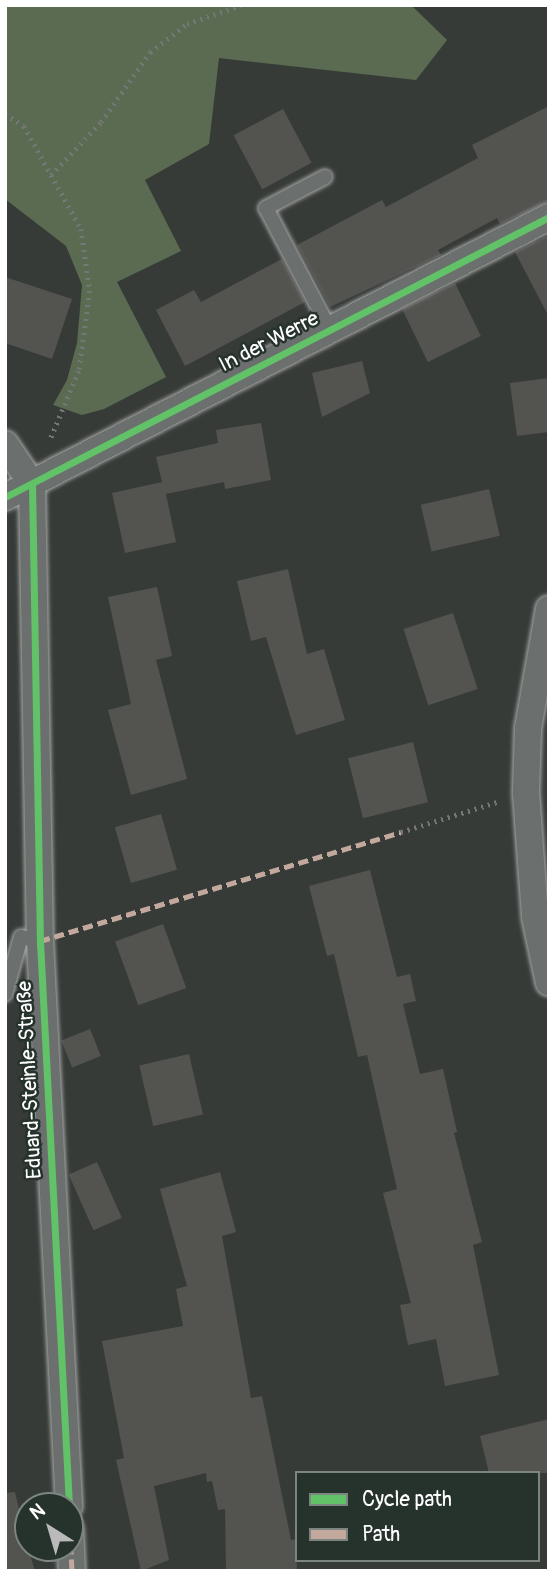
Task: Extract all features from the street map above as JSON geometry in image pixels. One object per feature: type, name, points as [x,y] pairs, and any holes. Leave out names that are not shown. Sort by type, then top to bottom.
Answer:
[{"type":"street","name":"In der Werre","points":[[5,497],[549,217]]},
{"type":"street","points":[[5,444],[32,484]]},
{"type":"street","name":"Eduard-Steinle-Straße","points":[[32,484],[40,941],[68,1492]]},
{"type":"street","points":[[549,609],[528,728],[526,793],[535,917],[549,983]]},
{"type":"lane","name":"In der Werre","points":[[325,177],[266,208],[330,330]]},
{"type":"lane","points":[[5,994],[21,937],[40,941]]},
{"type":"path","points":[[51,175],[74,146],[101,122],[150,52],[187,24],[241,5]]},
{"type":"path","points":[[5,114],[23,126],[81,229],[90,290],[79,371],[32,484]]},
{"type":"path","points":[[401,832],[526,793]]},
{"type":"green space","points":[[5,5],[411,5],[447,40],[416,80],[219,58],[209,144],[145,180],[181,251],[117,282],[166,377],[104,409],[82,415],[53,405],[67,380],[77,343],[82,285],[66,246],[5,199]]},
{"type":"building","points":[[549,106],[549,201],[500,224],[497,218],[438,250],[441,255],[330,307],[297,245],[382,200],[386,207],[478,158],[472,145]]},
{"type":"building","points":[[283,109],[312,163],[262,189],[234,135]]},
{"type":"building","points":[[549,235],[549,317],[515,252]]},
{"type":"building","points":[[282,259],[305,302],[185,366],[156,310],[194,290],[201,302]]},
{"type":"building","points":[[5,277],[72,299],[52,359],[5,343]]},
{"type":"building","points":[[455,283],[481,336],[428,362],[402,309]]},
{"type":"building","points":[[362,361],[370,393],[322,417],[312,373]]},
{"type":"building","points":[[549,378],[549,432],[517,436],[510,383]]},
{"type":"building","points":[[261,423],[271,480],[225,489],[224,482],[166,494],[176,542],[125,553],[112,493],[162,482],[156,457],[218,443],[216,430]]},
{"type":"building","points":[[489,489],[500,536],[432,552],[421,505]]},
{"type":"building","points":[[288,569],[307,654],[324,649],[345,720],[296,735],[266,637],[251,641],[237,581]]},
{"type":"building","points":[[157,587],[172,656],[156,660],[187,779],[131,795],[108,710],[131,704],[108,597]]},
{"type":"building","points":[[453,613],[478,689],[428,705],[404,629]]},
{"type":"building","points":[[413,742],[428,802],[363,818],[348,758]]},
{"type":"building","points":[[161,814],[177,870],[131,883],[115,827]]},
{"type":"building","points":[[370,870],[397,977],[410,974],[416,1001],[403,1004],[420,1074],[443,1069],[457,1132],[454,1133],[482,1242],[473,1245],[499,1375],[445,1386],[436,1339],[408,1345],[400,1305],[411,1303],[383,1193],[397,1189],[367,1055],[358,1057],[334,954],[327,956],[309,886]]},
{"type":"building","points":[[163,924],[186,988],[138,1005],[115,941]]},
{"type":"building","points":[[90,1029],[101,1056],[72,1068],[61,1041]]},
{"type":"building","points":[[189,1054],[203,1114],[153,1126],[139,1065]]},
{"type":"building","points":[[97,1162],[122,1218],[93,1230],[69,1175]]},
{"type":"building","points":[[220,1172],[236,1232],[222,1236],[251,1398],[262,1396],[291,1540],[295,1539],[297,1571],[226,1571],[225,1509],[218,1510],[212,1481],[207,1482],[206,1473],[154,1486],[169,1560],[141,1571],[116,1460],[124,1458],[102,1341],[183,1326],[176,1289],[187,1286],[160,1189]]},
{"type":"building","points":[[549,1419],[549,1473],[489,1471],[480,1436]]},
{"type":"building","points":[[14,1492],[14,1562],[32,1562],[35,1571],[5,1571],[5,1493]]},
{"type":"marked path","points":[[40,947],[40,941],[401,832]]},
{"type":"marked path","points":[[72,1562],[72,1571]]},
{"type":"cycle path","points":[[5,497],[549,217]]},
{"type":"cycle path","points":[[32,484],[40,941],[68,1492]]}]
